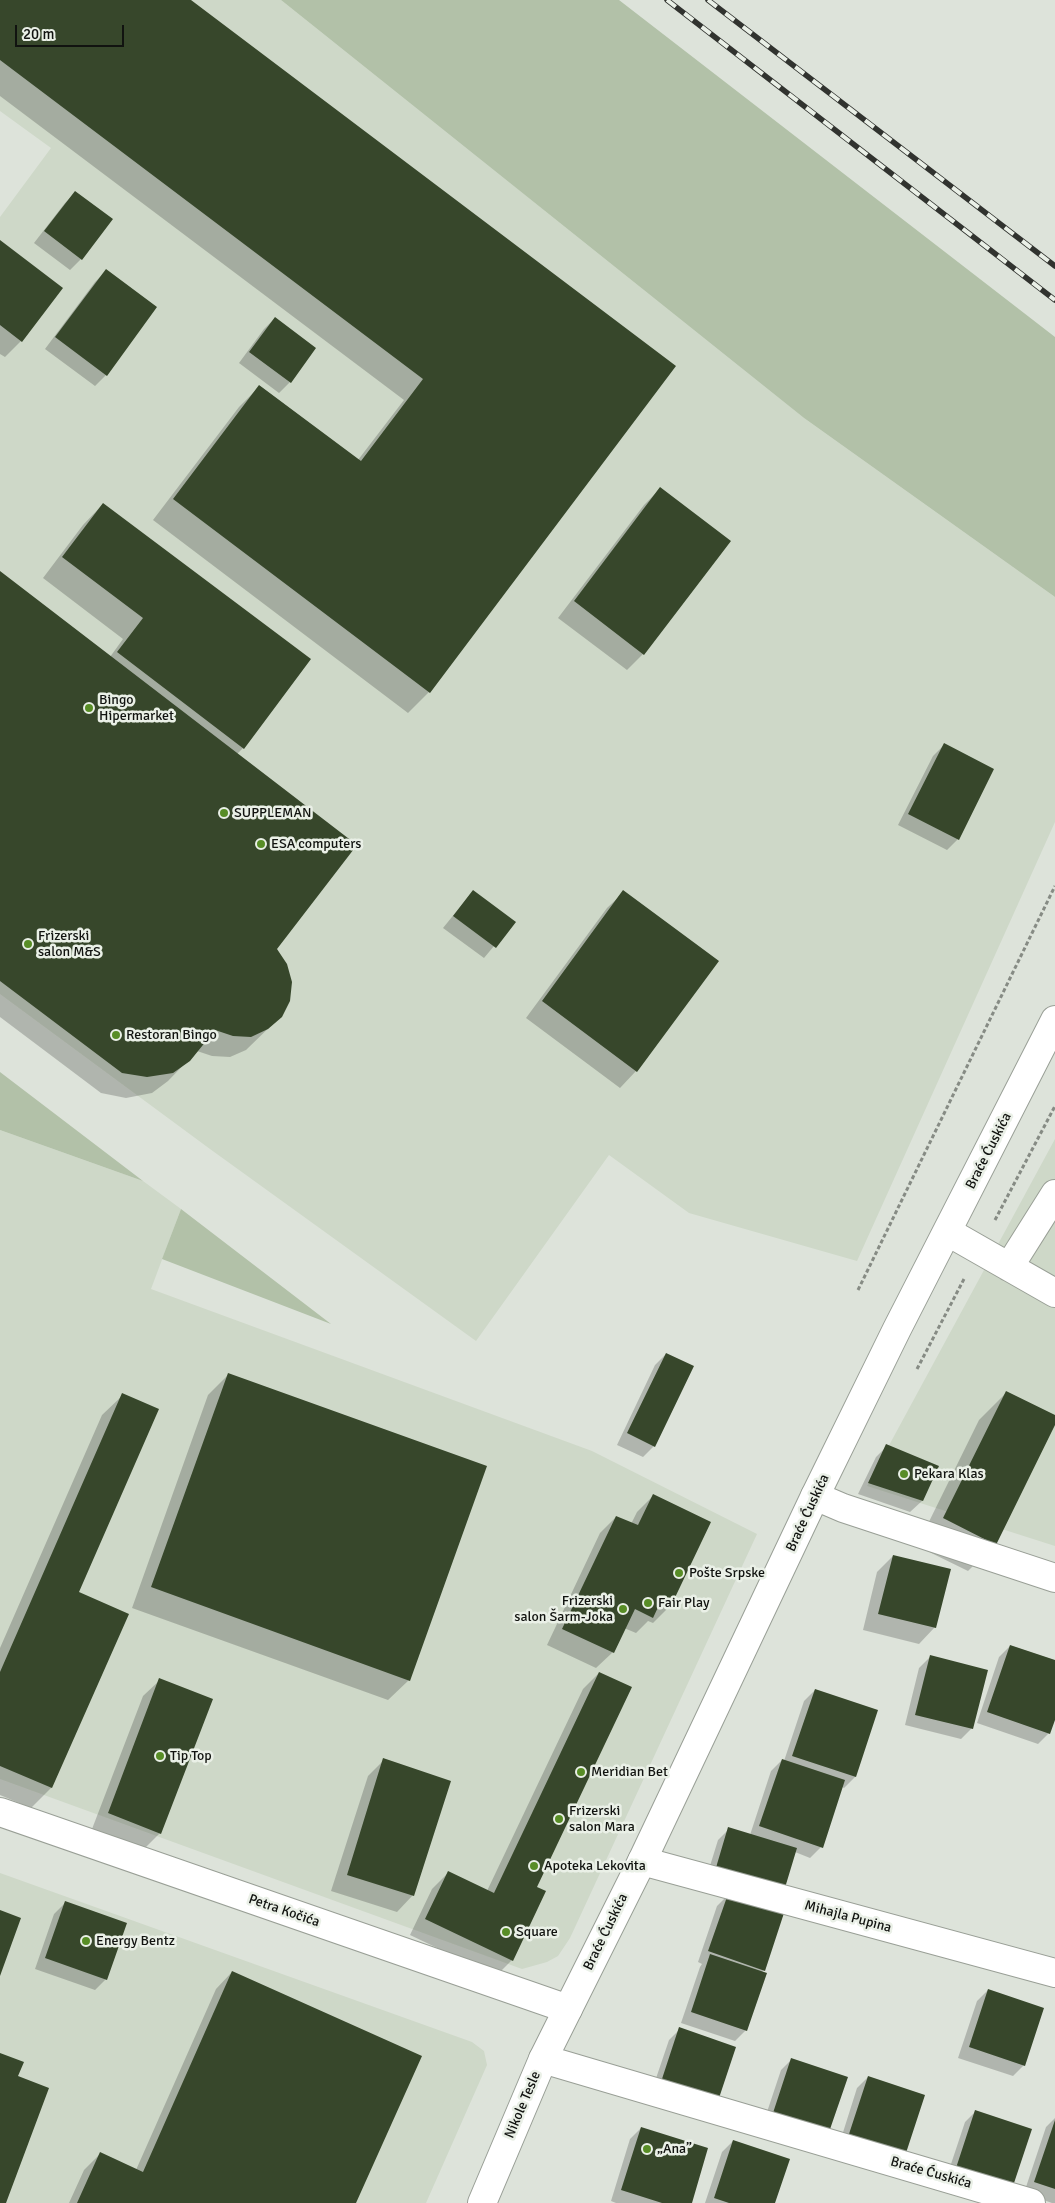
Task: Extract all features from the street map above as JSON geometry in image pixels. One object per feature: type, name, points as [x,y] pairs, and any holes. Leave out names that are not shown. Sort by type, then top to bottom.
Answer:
[{"type":"street","name":"Braće Ćuskića","points":[[568,2009],[642,1861],[815,1496],[897,1330],[1055,1020]]},
{"type":"street","points":[[1008,1267],[1055,1194]]},
{"type":"street","points":[[948,1232],[1055,1293]]},
{"type":"street","points":[[815,1496],[843,1508],[1055,1578]]},
{"type":"street","name":"Petra Kočića","points":[[0,1812],[568,2009]]},
{"type":"street","name":"Mihajla Pupina","points":[[642,1861],[1055,1973]]},
{"type":"street","name":"Nikole Tesle","points":[[482,2203],[543,2059],[568,2009]]},
{"type":"street","name":"Braće Ćuskića","points":[[543,2059],[1031,2203]]},
{"type":"path","points":[[858,1290],[1055,886]]},
{"type":"path","points":[[916,1371],[1055,1106]]},
{"type":"shaded area","points":[[0,0],[281,0],[804,418],[1055,597],[1055,822],[857,1261],[689,1213],[609,1155],[476,1341],[210,1149],[0,994],[0,217],[51,148],[0,111]]},
{"type":"shaded area","points":[[281,0],[619,0],[1055,337],[1055,597],[804,418]]},
{"type":"shaded area","points":[[0,1072],[143,1181],[0,1130]]},
{"type":"shaded area","points":[[0,1130],[143,1181],[181,1209],[151,1289],[592,1451],[757,1534],[570,1938],[558,1956],[547,1962],[522,1969],[0,1779]]},
{"type":"shaded area","points":[[1055,1139],[1055,1546],[867,1486]]},
{"type":"shaded area","points":[[181,1209],[331,1324],[162,1259]]},
{"type":"shaded area","points":[[0,1873],[472,2042],[484,2051],[487,2065],[426,2203],[0,2203]]},
{"type":"building","points":[[0,0],[191,0],[676,366],[430,693],[173,499],[259,385],[361,461],[423,379],[0,60]]},
{"type":"building","points":[[75,191],[113,219],[82,260],[44,231]]},
{"type":"building","points":[[0,240],[63,288],[22,342],[0,325]]},
{"type":"building","points":[[106,269],[157,307],[107,376],[55,337]]},
{"type":"building","points":[[275,317],[316,348],[291,383],[249,352]]},
{"type":"building","points":[[660,487],[731,541],[644,655],[574,601]]},
{"type":"building","points":[[103,503],[311,659],[244,749],[117,652],[143,618],[62,557]]},
{"type":"building","name":"Bingo Hipermarket","points":[[0,571],[357,845],[277,949],[287,964],[292,982],[290,1001],[282,1017],[268,1029],[251,1037],[233,1036],[215,1030],[190,1061],[173,1073],[147,1077],[122,1073],[0,981]]},
{"type":"building","points":[[944,743],[994,769],[959,840],[908,814]]},
{"type":"building","points":[[473,890],[516,922],[496,948],[453,916]]},
{"type":"building","points":[[623,890],[719,961],[637,1072],[542,1001]]},
{"type":"building","points":[[666,1353],[694,1366],[655,1447],[627,1433]]},
{"type":"building","points":[[228,1373],[487,1466],[410,1681],[151,1587]]},
{"type":"building","points":[[1006,1391],[1055,1415],[1055,1425],[996,1545],[943,1518]]},
{"type":"building","points":[[122,1393],[159,1409],[79,1592],[129,1614],[52,1788],[0,1766],[0,1672]]},
{"type":"building","name":"Pekara Klas","points":[[886,1444],[939,1466],[923,1501],[868,1483]]},
{"type":"building","points":[[653,1494],[711,1522],[670,1608],[660,1603],[653,1618],[635,1609],[614,1653],[562,1629],[616,1516],[638,1525]]},
{"type":"building","points":[[893,1555],[951,1569],[936,1628],[878,1614]]},
{"type":"building","points":[[1010,1645],[1055,1660],[1055,1720],[1050,1734],[987,1712]]},
{"type":"building","points":[[930,1655],[988,1670],[973,1729],[915,1715]]},
{"type":"building","points":[[599,1672],[632,1687],[537,1887],[546,1891],[513,1961],[425,1919],[448,1871],[494,1893]]},
{"type":"building","name":"Tip Top","points":[[159,1678],[213,1699],[161,1834],[108,1813]]},
{"type":"building","points":[[815,1689],[878,1710],[856,1777],[792,1756]]},
{"type":"building","points":[[383,1758],[451,1781],[414,1896],[347,1875]]},
{"type":"building","points":[[782,1759],[845,1780],[823,1848],[759,1826]]},
{"type":"building","points":[[728,1827],[797,1848],[784,1891],[715,1871]]},
{"type":"building","points":[[728,1894],[784,1913],[765,1971],[708,1951]]},
{"type":"building","name":"Energy Bentz","points":[[65,1901],[127,1923],[107,1980],[45,1958]]},
{"type":"building","points":[[0,1910],[21,1918],[0,1976]]},
{"type":"building","points":[[710,1954],[767,1973],[747,2031],[691,2012]]},
{"type":"building","points":[[232,1971],[422,2056],[356,2203],[77,2203],[100,2152],[143,2172]]},
{"type":"building","points":[[988,1989],[1044,2008],[1025,2066],[969,2047]]},
{"type":"building","points":[[679,2027],[736,2047],[717,2104],[660,2085]]},
{"type":"building","points":[[0,2053],[24,2062],[18,2076],[49,2088],[6,2203],[0,2203]]},
{"type":"building","points":[[791,2058],[848,2077],[828,2135],[772,2116]]},
{"type":"building","points":[[868,2076],[925,2095],[906,2153],[849,2134]]},
{"type":"building","points":[[975,2110],[1032,2129],[1013,2186],[956,2168]]},
{"type":"building","points":[[1055,2120],[1055,2189],[1034,2182]]},
{"type":"building","points":[[641,2127],[708,2148],[692,2203],[662,2203],[621,2190]]},
{"type":"building","points":[[733,2140],[790,2159],[775,2203],[729,2203],[714,2198]]},
{"type":"railway","points":[[667,0],[1055,300]]},
{"type":"railway","points":[[708,0],[1055,266]]},
{"type":"place","name":"Bingo Hipermarket","points":[[89,708]]},
{"type":"place","name":"SUPPLEMAN","points":[[224,813]]},
{"type":"place","name":"ESA computers","points":[[261,844]]},
{"type":"place","name":"Frizerski salon M&S","points":[[28,944]]},
{"type":"place","name":"Restoran Bingo","points":[[116,1035]]},
{"type":"place","name":"Pekara Klas","points":[[904,1474]]},
{"type":"place","name":"Pošte Srpske","points":[[679,1573]]},
{"type":"place","name":"Fair Play","points":[[648,1603]]},
{"type":"place","name":"Frizerski salon Šarm-Joka","points":[[623,1609]]},
{"type":"place","name":"Tip Top","points":[[160,1756]]},
{"type":"place","name":"Meridian Bet","points":[[581,1772]]},
{"type":"place","name":"Frizerski salon Mara","points":[[559,1819]]},
{"type":"place","name":"Apoteka Lekovita","points":[[534,1866]]},
{"type":"place","name":"Square","points":[[506,1932]]},
{"type":"place","name":"Energy Bentz","points":[[86,1941]]},
{"type":"place","name":"„Ana”","points":[[647,2149]]}]
